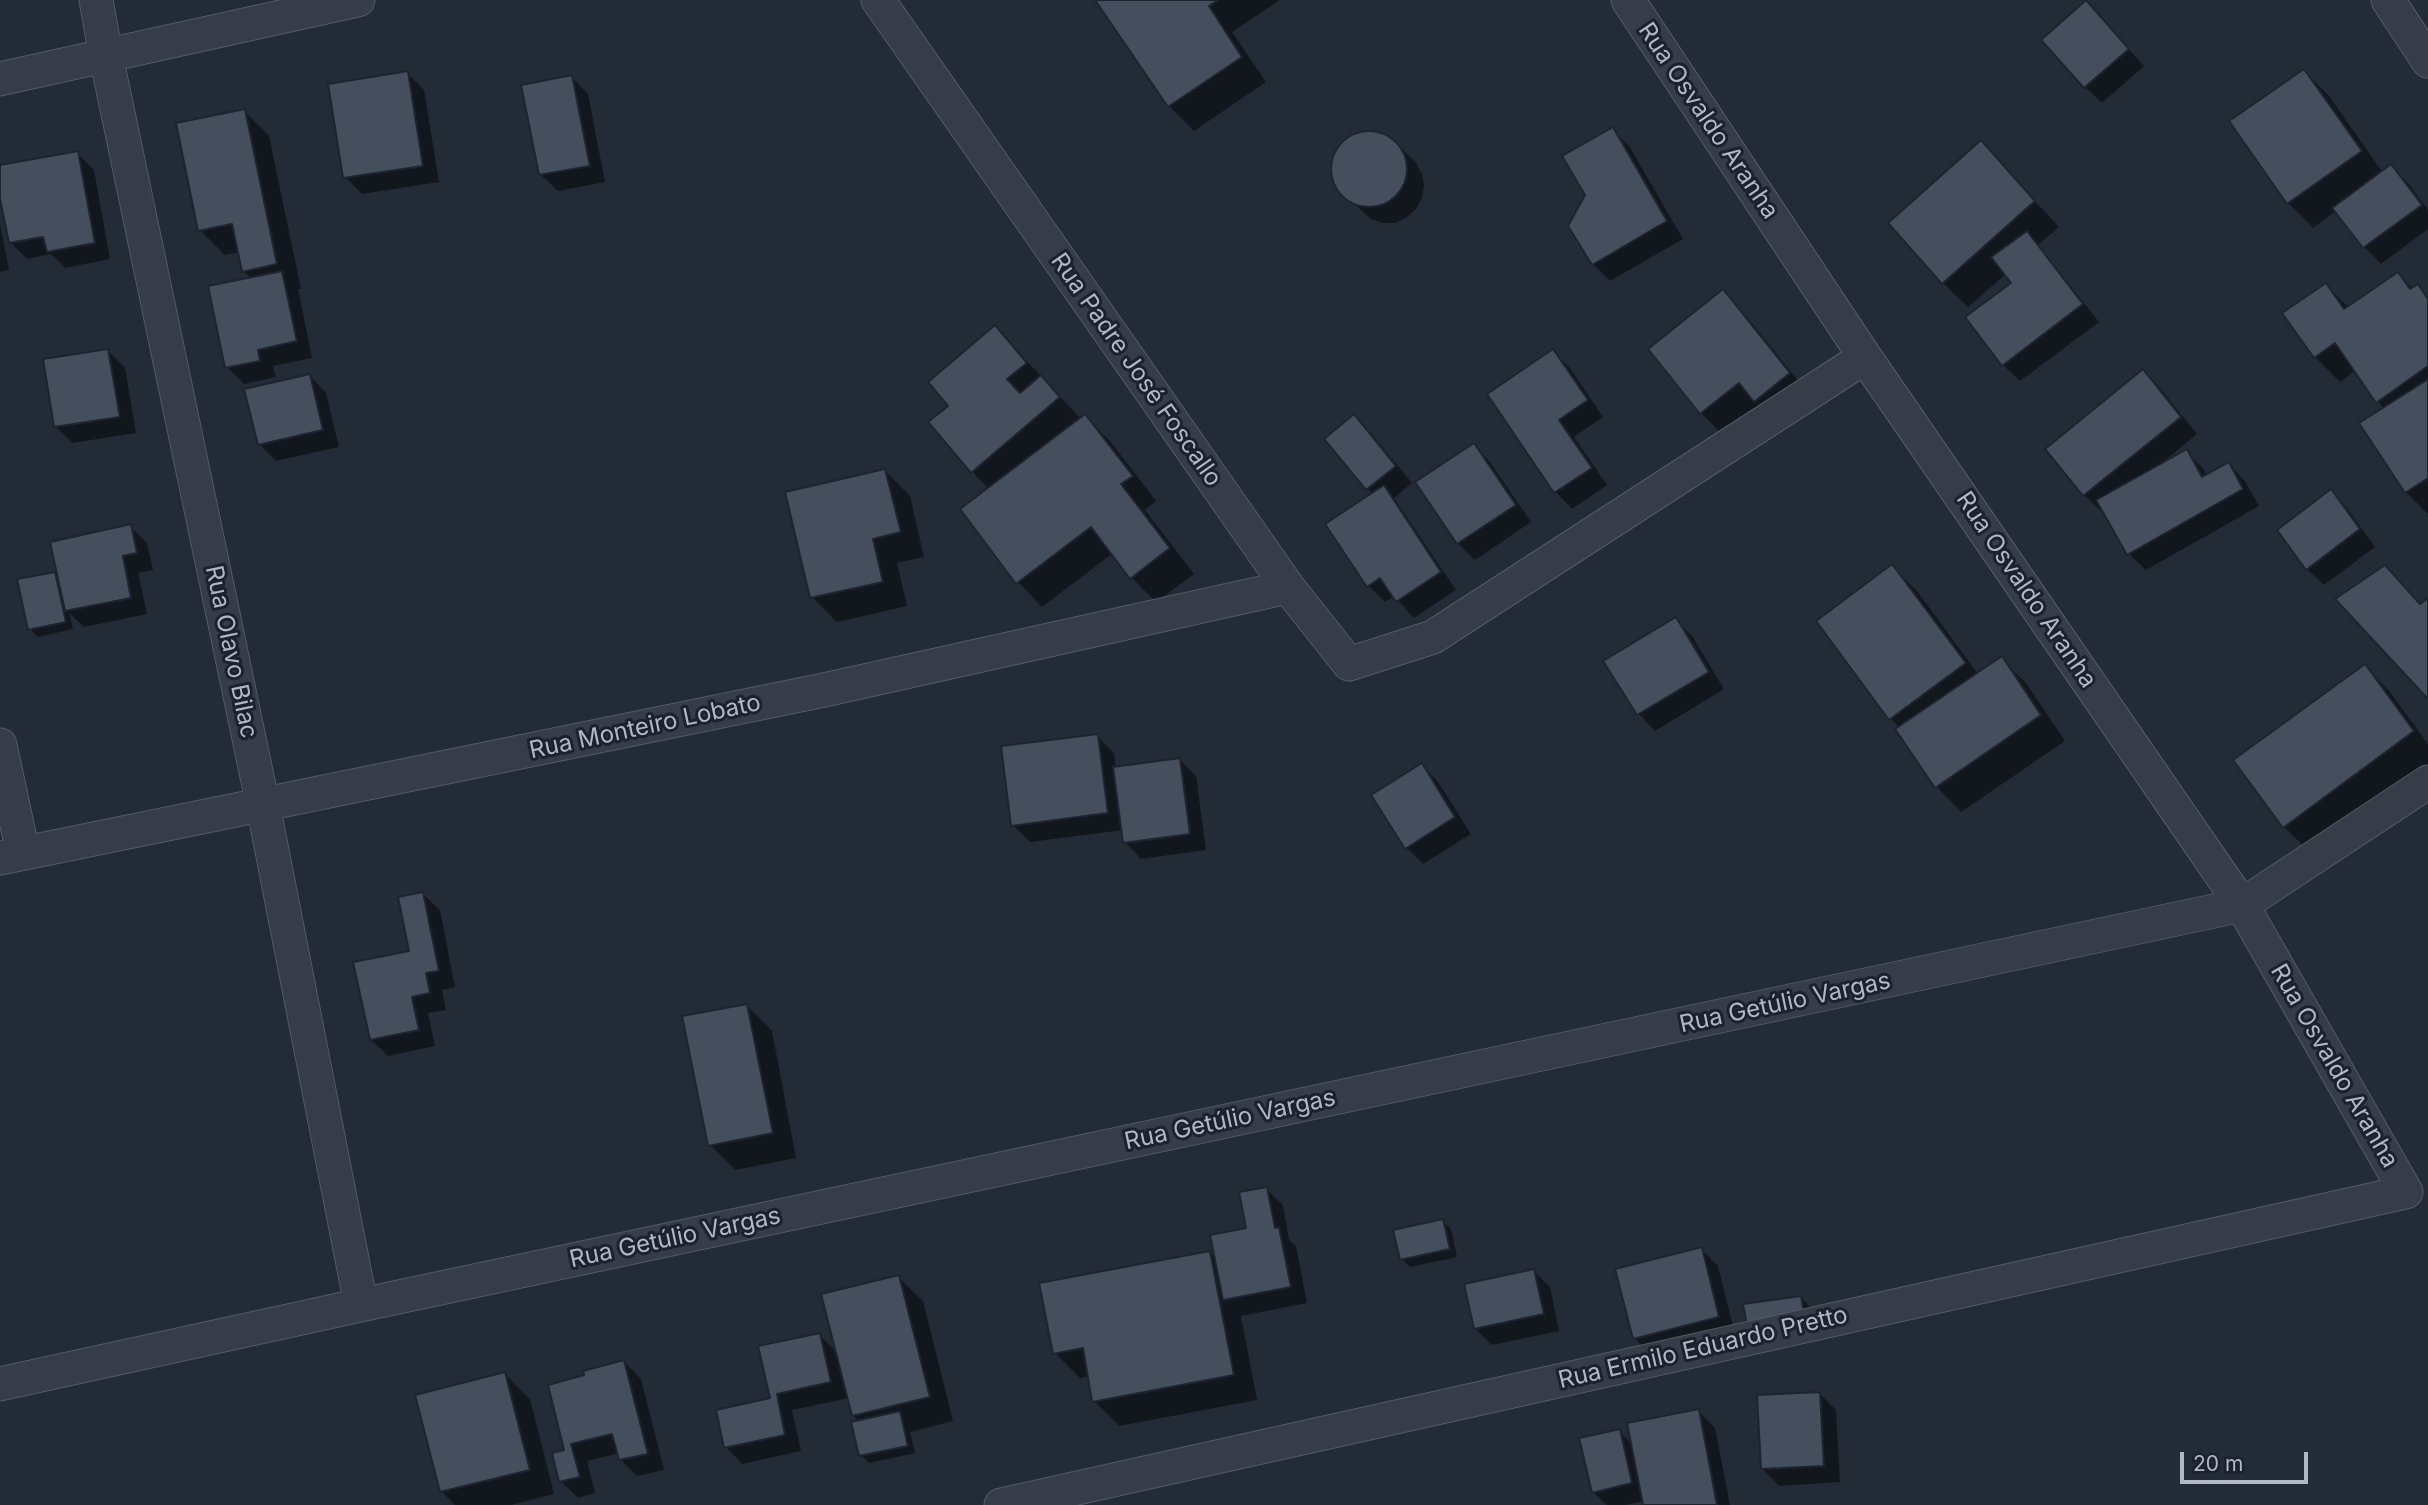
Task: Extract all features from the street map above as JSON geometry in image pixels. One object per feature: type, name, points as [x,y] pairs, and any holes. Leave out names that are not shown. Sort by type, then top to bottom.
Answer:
[{"type":"street","name":"Rua Olavo Bilac","points":[[96,0],[263,805],[361,1305]]},
{"type":"street","points":[[0,79],[358,0]]},
{"type":"street","name":"Rua Padre José Foscallo","points":[[878,0],[1288,587],[1349,664],[1433,637],[1865,357]]},
{"type":"street","name":"Rua Osvaldo Aranha","points":[[1628,0],[1865,357],[2242,905],[2406,1192]]},
{"type":"street","points":[[2388,0],[2428,61]]},
{"type":"street","name":"Rua Monteiro Lobato","points":[[11,856],[824,690],[1288,587]]},
{"type":"street","points":[[0,745],[11,856]]},
{"type":"street","name":"Rua Getúlio Vargas","points":[[0,1384],[2242,905],[2428,782]]},
{"type":"street","name":"Rua Ermilo Eduardo Pretto","points":[[1001,1505],[2406,1192]]},
{"type":"building","points":[[1095,0],[1218,0],[1209,6],[1242,57],[1168,107]]},
{"type":"building","points":[[2086,0],[2129,49],[2084,88],[2041,40]]},
{"type":"building","points":[[2304,69],[2362,151],[2287,204],[2229,121]]},
{"type":"building","points":[[408,71],[423,166],[343,178],[328,84]]},
{"type":"building","points":[[572,75],[590,166],[539,175],[521,85]]},
{"type":"building","points":[[245,109],[277,264],[242,272],[232,224],[198,231],[176,123]]},
{"type":"building","points":[[1613,127],[1667,221],[1592,265],[1568,226],[1585,195],[1562,156]]},
{"type":"building","points":[[1369,131],[1384,134],[1396,142],[1404,154],[1407,169],[1404,184],[1396,196],[1384,204],[1369,207],[1354,204],[1342,196],[1334,184],[1331,169],[1334,154],[1342,142],[1354,134]]},
{"type":"building","points":[[1981,140],[2035,201],[1942,284],[1888,223]]},
{"type":"building","points":[[78,151],[95,243],[47,252],[43,237],[9,243],[0,199],[0,165]]},
{"type":"building","points":[[2391,164],[2422,205],[2363,248],[2332,208]]},
{"type":"building","points":[[2027,231],[2083,304],[2002,366],[1965,317],[2011,283],[1991,257]]},
{"type":"building","points":[[282,271],[297,341],[258,350],[260,361],[225,368],[208,286]]},
{"type":"building","points":[[2398,272],[2410,289],[2418,284],[2428,299],[2428,366],[2376,403],[2335,343],[2314,358],[2282,313],[2326,283],[2344,309]]},
{"type":"building","points":[[1723,289],[1790,373],[1754,402],[1739,383],[1700,414],[1648,349]]},
{"type":"building","points":[[995,325],[1027,363],[1007,379],[1020,393],[1041,375],[1060,397],[971,473],[928,422],[948,406],[928,382]]},
{"type":"building","points":[[108,349],[120,417],[54,427],[43,359]]},
{"type":"building","points":[[1553,349],[1588,400],[1559,420],[1592,468],[1554,493],[1487,394]]},
{"type":"building","points":[[2143,369],[2181,417],[2083,496],[2045,449]]},
{"type":"building","points":[[310,374],[323,430],[258,445],[244,389]]},
{"type":"building","points":[[2428,379],[2428,478],[2405,493],[2359,423]]},
{"type":"building","points":[[1085,414],[1133,476],[1121,484],[1170,548],[1130,579],[1091,527],[1016,584],[960,509]]},
{"type":"building","points":[[1354,414],[1396,466],[1366,490],[1324,439]]},
{"type":"building","points":[[1474,443],[1516,505],[1457,544],[1415,482]]},
{"type":"building","points":[[2187,449],[2202,477],[2229,462],[2243,489],[2127,555],[2096,500]]},
{"type":"building","points":[[885,469],[901,532],[873,539],[883,582],[810,598],[785,492]]},
{"type":"building","points":[[1384,485],[1441,572],[1396,602],[1380,578],[1367,587],[1325,524]]},
{"type":"building","points":[[2331,489],[2360,529],[2306,570],[2277,530]]},
{"type":"building","points":[[131,524],[137,553],[123,556],[131,598],[65,611],[50,542]]},
{"type":"building","points":[[1892,564],[1966,663],[1889,720],[1816,621]]},
{"type":"building","points":[[2385,565],[2420,604],[2428,598],[2428,699],[2335,599]]},
{"type":"building","points":[[55,572],[66,622],[28,630],[17,579]]},
{"type":"building","points":[[1676,617],[1709,672],[1637,715],[1603,661]]},
{"type":"building","points":[[2002,656],[2041,715],[1935,788],[1895,729]]},
{"type":"building","points":[[2365,664],[2414,731],[2283,828],[2233,760]]},
{"type":"building","points":[[1098,734],[1108,813],[1011,826],[1001,746]]},
{"type":"building","points":[[1180,758],[1190,834],[1123,843],[1113,767]]},
{"type":"building","points":[[1422,763],[1455,817],[1405,849],[1371,795]]},
{"type":"building","points":[[423,892],[439,971],[426,973],[430,993],[412,997],[419,1030],[370,1040],[353,962],[409,951],[398,897]]},
{"type":"building","points":[[747,1004],[773,1133],[708,1146],[682,1016]]},
{"type":"building","points":[[1267,1187],[1275,1228],[1279,1227],[1291,1287],[1223,1300],[1210,1235],[1246,1228],[1239,1192]]},
{"type":"building","points":[[1443,1219],[1450,1249],[1400,1260],[1393,1230]]},
{"type":"building","points":[[1702,1247],[1719,1317],[1633,1339],[1615,1269]]},
{"type":"building","points":[[1210,1251],[1234,1375],[1092,1402],[1083,1348],[1053,1354],[1039,1283]]},
{"type":"building","points":[[1534,1269],[1544,1314],[1474,1329],[1464,1284]]},
{"type":"building","points":[[899,1275],[930,1397],[852,1416],[821,1294]]},
{"type":"building","points":[[1801,1296],[1806,1323],[1748,1331],[1743,1304]]},
{"type":"building","points":[[820,1333],[831,1382],[777,1394],[785,1435],[724,1448],[716,1410],[770,1398],[758,1346]]},
{"type":"building","points":[[624,1360],[648,1454],[619,1460],[612,1434],[571,1444],[580,1477],[559,1482],[552,1453],[564,1450],[548,1385],[584,1375],[583,1371]]},
{"type":"building","points":[[505,1372],[530,1470],[440,1492],[415,1395]]},
{"type":"building","points":[[1820,1392],[1824,1466],[1761,1469],[1757,1395]]},
{"type":"building","points":[[1699,1409],[1717,1505],[1643,1505],[1627,1423]]},
{"type":"building","points":[[900,1411],[908,1446],[859,1456],[851,1422]]},
{"type":"building","points":[[1620,1429],[1632,1483],[1592,1493],[1579,1438]]}]
